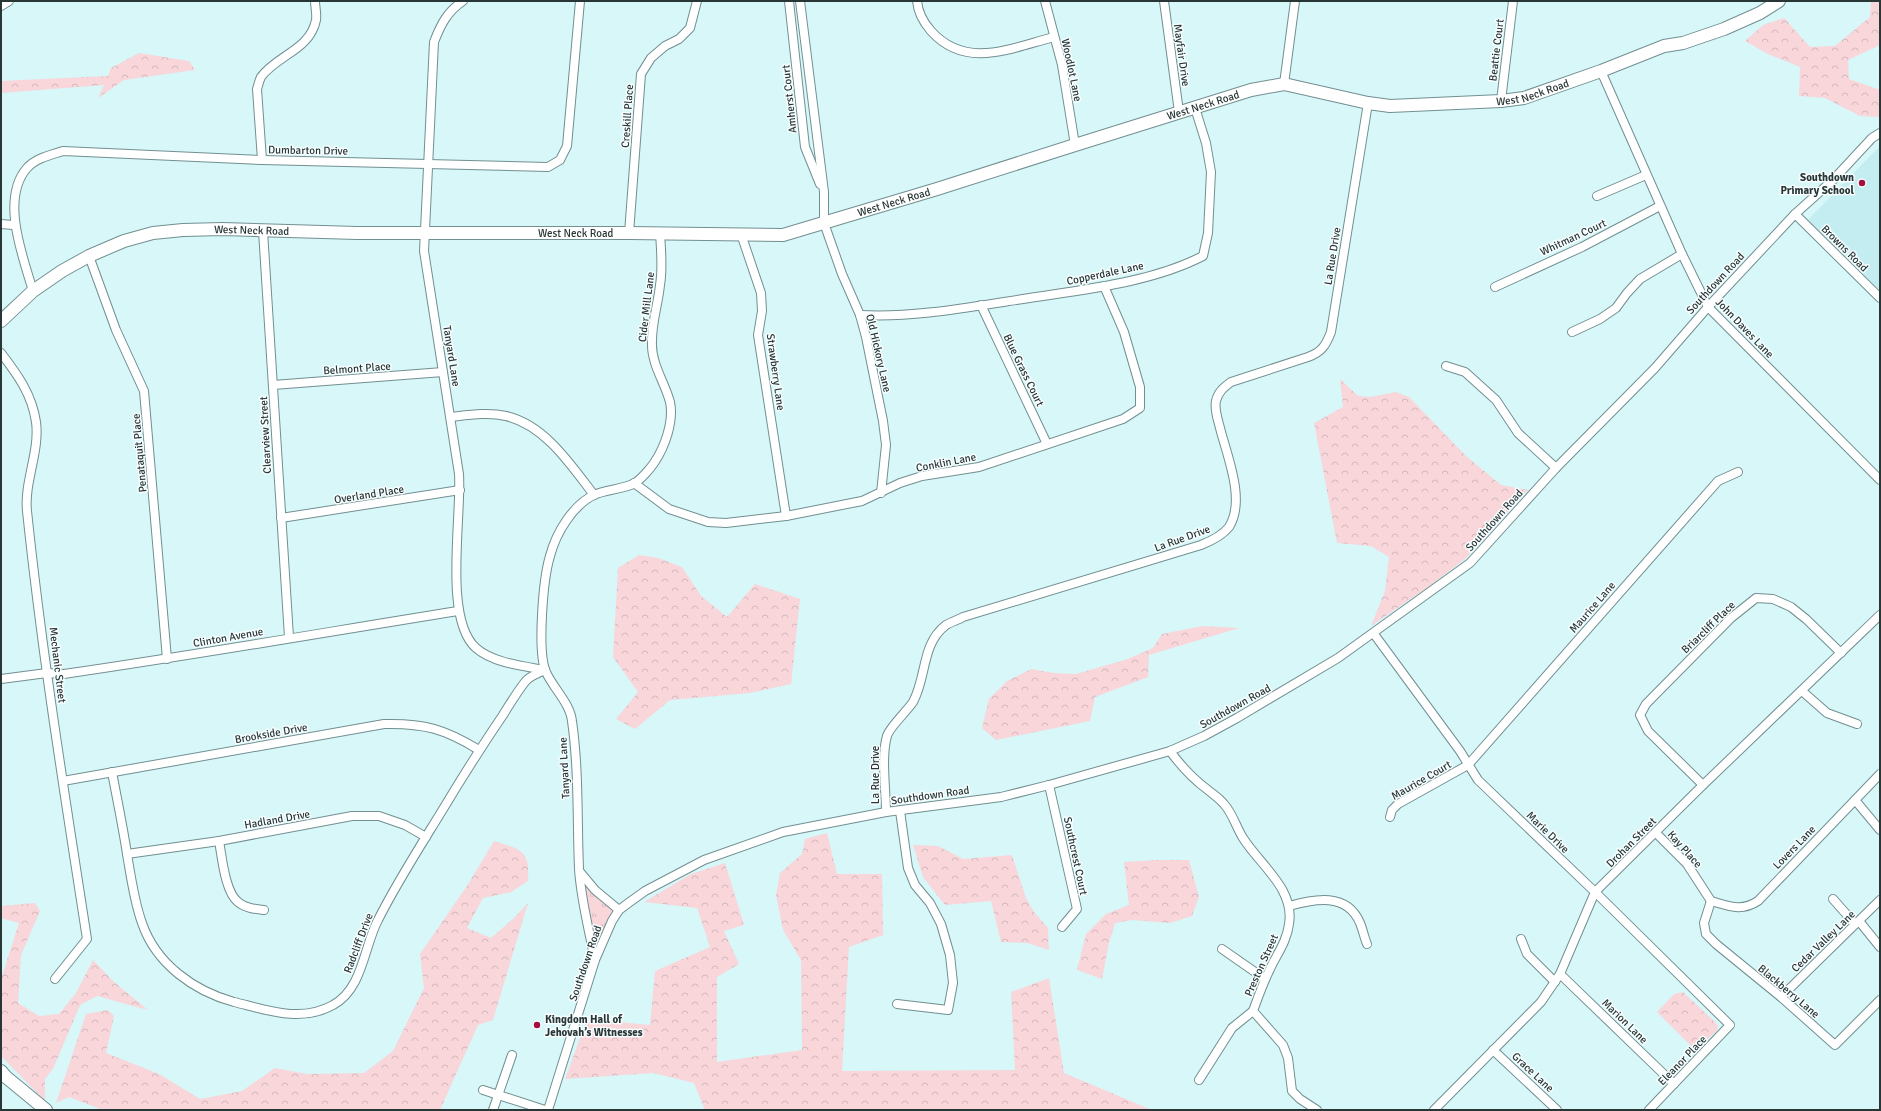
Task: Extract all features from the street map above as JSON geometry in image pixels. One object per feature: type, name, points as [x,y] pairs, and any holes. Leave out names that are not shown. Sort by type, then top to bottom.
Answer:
[{"type":"street","points":[[1,6],[9,1]]},
{"type":"street","points":[[262,160],[257,89],[260,78],[299,47],[310,35],[316,19],[315,1]]},
{"type":"street","name":"Tanyard Lane","points":[[463,1],[452,8],[442,22],[434,42],[424,251],[451,417],[460,490],[456,567],[458,611],[465,634],[476,648],[504,661],[545,670]]},
{"type":"street","name":"Dumbarton Drive","points":[[33,291],[13,225],[13,200],[18,182],[27,167],[43,157],[63,152],[262,160],[548,167],[560,160],[567,146],[580,1]]},
{"type":"street","name":"Creskill Place","points":[[629,233],[641,74],[651,58],[665,46],[679,39],[690,28],[697,1]]},
{"type":"street","name":"Amherst Court","points":[[789,1],[805,147],[813,170],[824,192]]},
{"type":"street","name":"Amherst Court","points":[[800,1],[824,192],[824,223]]},
{"type":"street","points":[[917,1],[918,8],[927,26],[938,39],[956,50],[974,54],[990,53],[1054,37]]},
{"type":"street","name":"Woodlot Lane","points":[[1045,1],[1062,65],[1075,144]]},
{"type":"street","name":"Mayfair Drive","points":[[1164,1],[1179,112]]},
{"type":"street","points":[[1284,84],[1295,1]]},
{"type":"street","name":"Beattie Court","points":[[1501,101],[1513,1]]},
{"type":"street","name":"West Neck Road","points":[[1,321],[33,291],[89,256],[124,241],[153,233],[191,230],[425,234],[660,233],[783,235],[937,189],[1075,144],[1251,90],[1284,84],[1368,103],[1390,106],[1501,101],[1524,98],[1601,71],[1664,46],[1683,43],[1724,28],[1760,13],[1779,1]]},
{"type":"street","name":"John Daves Lane","points":[[1601,71],[1660,206],[1708,307],[1880,480]]},
{"type":"street","name":"La Rue Drive","points":[[886,812],[885,749],[887,734],[902,718],[913,701],[918,688],[927,651],[935,636],[947,625],[963,617],[1201,545],[1218,537],[1229,527],[1236,510],[1236,492],[1217,415],[1216,401],[1222,389],[1231,382],[1319,353],[1326,344],[1331,332],[1368,103]]},
{"type":"street","name":"Copperdale Lane","points":[[860,315],[901,315],[981,305],[1104,286],[1160,273],[1187,264],[1203,256],[1208,233],[1211,172],[1206,143],[1195,108]]},
{"type":"street","name":"Southdown Road","points":[[546,1110],[595,960],[612,921],[619,910],[645,891],[714,856],[783,832],[886,812],[1001,797],[1170,751],[1237,718],[1338,658],[1374,634],[1470,564],[1556,468],[1655,368],[1708,307],[1795,214],[1833,180],[1872,138],[1880,133]]},
{"type":"street","points":[[1597,196],[1646,175]]},
{"type":"street","name":"Whitman Court","points":[[1495,286],[1582,247],[1660,206]]},
{"type":"street","name":"Browns Road","points":[[1795,214],[1880,298]]},
{"type":"street","name":"Old Hickory Lane","points":[[824,223],[842,274],[860,315],[866,337],[885,439],[881,493]]},
{"type":"street","points":[[1,224],[13,225]]},
{"type":"street","name":"Clearview Street","points":[[263,231],[289,638]]},
{"type":"street","name":"Cider Mill Lane","points":[[543,657],[542,615],[545,582],[550,556],[562,527],[576,509],[594,495],[634,483],[654,464],[664,446],[670,425],[670,404],[652,347],[652,328],[661,285],[660,233]]},
{"type":"street","name":"Strawberry Lane","points":[[741,234],[761,293],[762,311],[758,335],[786,516]]},
{"type":"street","points":[[1572,332],[1600,319],[1616,308],[1640,279],[1682,254]]},
{"type":"street","name":"Penataquit Place","points":[[89,256],[116,330],[144,391],[167,659]]},
{"type":"street","name":"Conklin Lane","points":[[634,483],[669,509],[708,522],[726,523],[786,516],[862,501],[900,483],[922,476],[979,467],[1123,419],[1140,408],[1140,387],[1124,332],[1104,286]]},
{"type":"street","name":"Blue Grass Court","points":[[981,305],[1047,444]]},
{"type":"street","name":"Mechanic Street","points":[[1,353],[23,382],[32,402],[36,423],[27,509],[47,673],[87,939],[55,979]]},
{"type":"street","points":[[1446,366],[1465,372],[1496,400],[1518,433],[1556,468]]},
{"type":"street","name":"Belmont Place","points":[[273,385],[443,372]]},
{"type":"street","points":[[451,417],[485,414],[506,416],[527,423],[538,430],[552,444],[594,495]]},
{"type":"street","name":"Maurice Lane","points":[[1468,765],[1718,481],[1738,472]]},
{"type":"street","name":"Overland Place","points":[[281,518],[460,490]]},
{"type":"street","name":"Briarcliff Place","points":[[1703,785],[1648,731],[1640,715],[1646,704],[1731,618],[1756,598],[1773,599],[1790,607],[1806,619],[1840,653]]},
{"type":"street","name":"Clinton Avenue","points":[[1,679],[47,673],[64,674],[167,659],[458,611]]},
{"type":"street","name":"Drohan Street","points":[[1434,1110],[1541,1002],[1560,974],[1595,892],[1703,785],[1880,616]]},
{"type":"street","name":"Marie Drive","points":[[1374,634],[1478,780],[1595,892],[1730,1025]]},
{"type":"street","name":"Tanyard Lane","points":[[543,657],[545,670],[555,689],[568,708],[572,718],[577,760],[580,871],[595,960]]},
{"type":"street","name":"Radcliff Drive","points":[[112,772],[128,854],[134,896],[142,924],[152,944],[164,961],[198,988],[224,999],[286,1015],[310,1014],[334,1004],[352,988],[361,970],[371,936],[378,919],[426,837],[479,750],[526,680],[545,670]]},
{"type":"street","points":[[1802,691],[1827,713],[1857,724]]},
{"type":"street","name":"Brookside Drive","points":[[63,781],[384,724],[409,724],[433,728],[458,737],[479,750]]},
{"type":"street","name":"Preston Street","points":[[1170,751],[1183,768],[1226,805],[1251,851],[1275,878],[1289,906],[1290,922],[1286,939],[1265,979],[1253,1011],[1283,1045],[1288,1058],[1292,1090],[1315,1110]]},
{"type":"street","name":"Maurice Court","points":[[1390,817],[1392,810],[1398,804],[1468,765]]},
{"type":"street","name":"Lovers Lane","points":[[1711,901],[1737,908],[1748,907],[1758,900],[1880,774]]},
{"type":"street","name":"Southcrest Court","points":[[1049,785],[1077,909],[1062,927]]},
{"type":"street","points":[[1855,800],[1880,830]]},
{"type":"street","points":[[897,1004],[948,1010],[953,983],[950,955],[941,924],[930,903],[915,885],[908,868],[900,811]]},
{"type":"street","name":"Hadland Drive","points":[[128,854],[219,841],[352,816],[379,816],[405,825],[426,837]]},
{"type":"street","name":"Kay Place","points":[[1656,833],[1687,864],[1711,901]]},
{"type":"street","points":[[219,841],[227,881],[233,898],[245,907],[264,910]]},
{"type":"street","points":[[580,871],[595,890],[619,910]]},
{"type":"street","points":[[1833,899],[1880,947]]},
{"type":"street","points":[[1289,906],[1313,900],[1333,900],[1349,908],[1356,917],[1367,944]]},
{"type":"street","name":"Cedar Valley Lane","points":[[1780,997],[1880,900]]},
{"type":"street","name":"Blackberry Lane","points":[[1711,901],[1704,923],[1706,934],[1835,1045],[1880,1000]]},
{"type":"street","points":[[1521,939],[1527,954],[1555,982]]},
{"type":"street","points":[[1222,949],[1265,979]]},
{"type":"street","name":"Marion Lane","points":[[1560,974],[1674,1084]]},
{"type":"street","points":[[1199,1080],[1232,1028],[1253,1011]]},
{"type":"street","name":"Eleanor Place","points":[[1649,1110],[1730,1025]]},
{"type":"street","name":"Grace Lane","points":[[1493,1050],[1557,1110]]},
{"type":"street","points":[[493,1110],[512,1055]]},
{"type":"street","points":[[3,1077],[46,1110]]},
{"type":"street","points":[[483,1090],[546,1110]]},
{"type":"shaded area","name":"Southdown Primary School","points":[[1880,146],[1880,292],[1808,220]]},
{"type":"green space","points":[[1871,1],[1880,1],[1880,45],[1848,60],[1849,79],[1880,90],[1880,117],[1860,116],[1825,98],[1799,96],[1800,67],[1768,54],[1745,41],[1763,25],[1784,18],[1810,47],[1835,46],[1870,17]]},
{"type":"green space","points":[[139,53],[189,61],[195,70],[124,80],[98,98],[104,85],[1,93],[1,81],[108,76],[111,68]]},
{"type":"green space","points":[[1340,379],[1358,396],[1370,397],[1396,392],[1409,397],[1466,456],[1501,485],[1528,490],[1465,559],[1428,587],[1371,626],[1385,591],[1389,557],[1371,546],[1337,543],[1314,423],[1343,407]]},
{"type":"green space","points":[[639,555],[658,558],[682,567],[701,596],[727,617],[755,584],[800,599],[791,684],[750,693],[670,700],[635,729],[616,719],[638,692],[613,657],[618,568]]},
{"type":"green space","points":[[1203,626],[1239,628],[1149,655],[1148,677],[1095,697],[1090,721],[996,740],[982,728],[989,699],[1007,681],[1031,669],[1054,673],[1076,674],[1128,659],[1153,648],[1162,634]]},
{"type":"green space","points":[[827,833],[837,874],[882,874],[883,935],[849,947],[842,1071],[1015,1070],[1011,992],[1049,978],[1064,1073],[1152,1110],[705,1110],[694,1083],[653,1073],[565,1079],[587,1019],[650,1025],[655,971],[710,947],[697,908],[644,902],[691,874],[725,863],[744,925],[724,931],[739,964],[717,977],[717,1062],[802,1050],[801,960],[783,930],[776,895],[780,873],[802,854],[805,839]]},
{"type":"green space","points":[[494,841],[522,852],[527,863],[528,881],[511,892],[483,898],[467,928],[491,938],[513,919],[528,903],[493,1020],[478,1025],[440,1110],[103,1110],[69,1097],[56,1103],[86,1014],[108,1010],[114,1016],[106,1053],[159,1074],[200,1099],[242,1091],[275,1068],[307,1074],[364,1073],[393,1051],[424,988],[420,954],[467,886]]},
{"type":"green space","points":[[913,845],[938,846],[963,859],[1012,855],[1026,898],[1034,912],[1048,928],[1049,950],[1027,943],[1001,942],[991,901],[945,905],[923,877]]},
{"type":"green space","points":[[1189,860],[1199,897],[1192,916],[1170,923],[1132,920],[1115,923],[1109,943],[1102,979],[1077,970],[1086,934],[1106,914],[1129,905],[1124,862]]},
{"type":"green space","points":[[582,880],[615,911],[595,952]]},
{"type":"green space","points":[[35,903],[40,911],[21,955],[18,1003],[39,1016],[59,1014],[76,993],[93,960],[114,982],[148,1010],[97,996],[80,1005],[53,1069],[45,1079],[45,1101],[1,1056],[1,979],[19,923],[1,918],[1,906]]},
{"type":"green space","points":[[1683,992],[1718,1026],[1717,1031],[1695,1050],[1657,1012],[1674,994]]},
{"type":"place","name":"Southdown Primary School","points":[[1862,183]]},
{"type":"place","name":"Kingdom Hall of Jehovah’s Witnesses","points":[[537,1025]]}]
